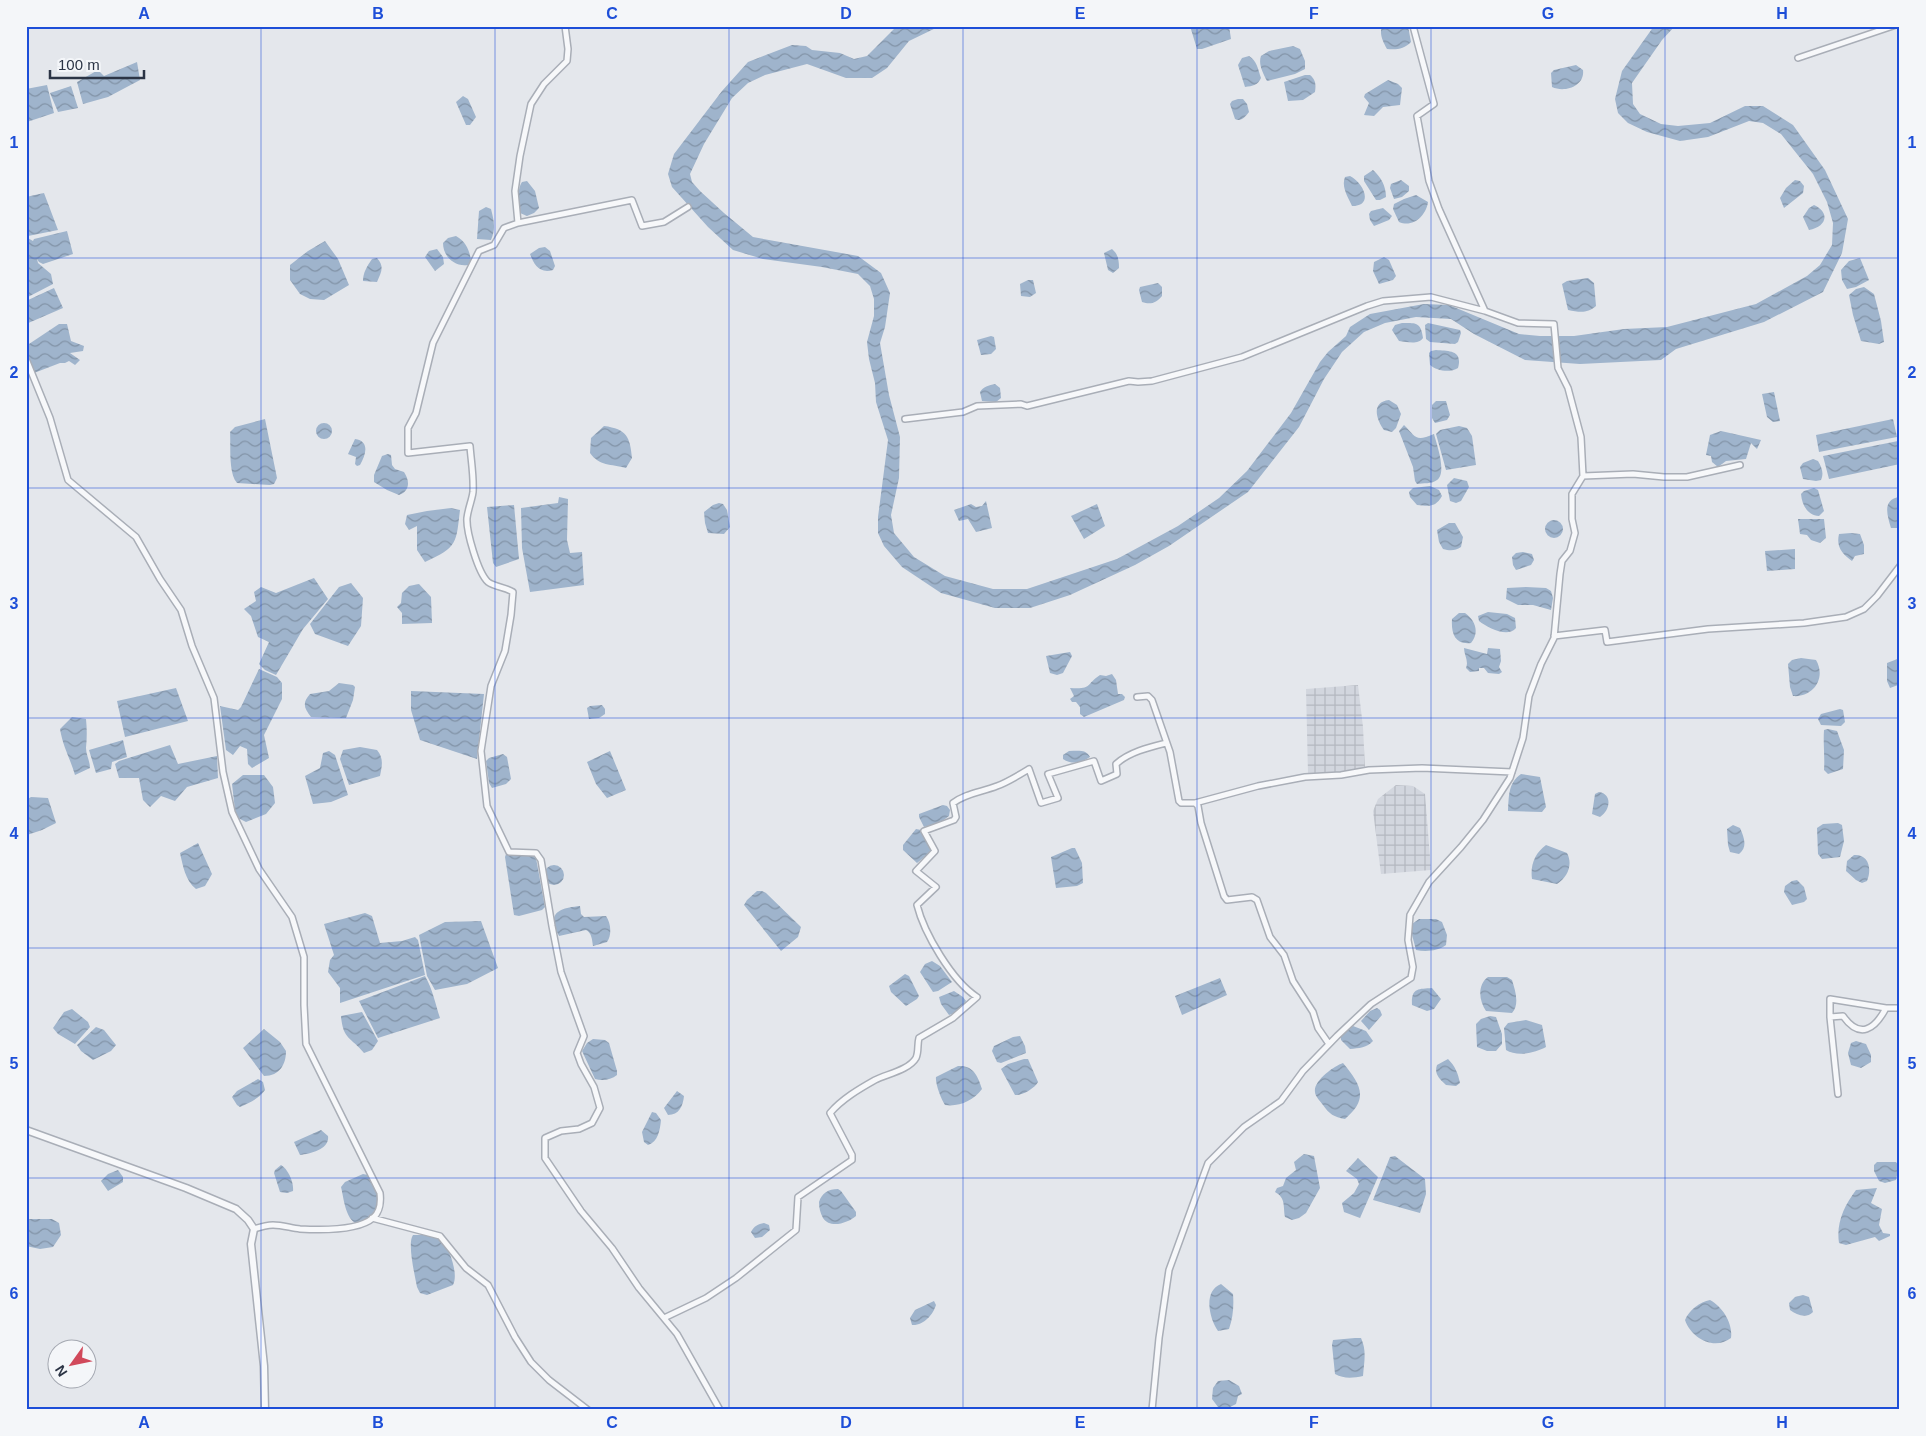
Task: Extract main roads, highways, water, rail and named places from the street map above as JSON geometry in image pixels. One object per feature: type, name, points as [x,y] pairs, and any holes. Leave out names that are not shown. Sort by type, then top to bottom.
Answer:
[{"type":"water","points":[[897,26],[940,26],[909,41],[887,68],[872,78],[846,78],[807,64],[765,75],[748,83],[732,98],[704,144],[690,174],[692,182],[700,191],[753,237],[858,256],[881,273],[890,293],[885,327],[880,343],[889,395],[900,437],[899,478],[891,515],[894,533],[914,557],[945,576],[993,589],[1027,589],[1117,559],[1178,526],[1219,498],[1247,471],[1291,413],[1320,362],[1328,352],[1346,336],[1350,327],[1370,314],[1424,304],[1449,305],[1519,334],[1540,336],[1574,336],[1624,329],[1667,327],[1756,304],[1807,276],[1820,265],[1832,245],[1833,223],[1827,202],[1813,174],[1781,134],[1763,123],[1749,121],[1708,137],[1680,141],[1647,132],[1628,123],[1618,113],[1615,99],[1622,71],[1654,26],[1675,26],[1662,40],[1632,83],[1633,104],[1640,114],[1661,124],[1678,126],[1710,123],[1745,106],[1763,106],[1793,125],[1825,170],[1848,219],[1842,253],[1823,292],[1764,322],[1676,349],[1661,360],[1580,364],[1525,360],[1474,334],[1451,319],[1416,317],[1385,323],[1364,332],[1342,352],[1324,379],[1299,427],[1248,492],[1169,546],[1135,565],[1070,595],[1030,608],[995,608],[941,593],[902,567],[884,546],[878,533],[878,517],[888,440],[876,402],[875,383],[867,342],[874,316],[874,299],[870,286],[858,274],[763,259],[733,250],[708,227],[672,187],[668,174],[674,154],[722,91],[748,62],[792,45],[806,46],[812,50],[840,53],[854,59],[867,56]]},
{"type":"water","points":[[1190,26],[1229,26],[1231,39],[1197,49]]},
{"type":"water","points":[[1382,26],[1408,26],[1411,42],[1400,49],[1387,49],[1381,35]]},
{"type":"water","points":[[1293,46],[1300,49],[1305,61],[1305,69],[1295,74],[1267,81],[1261,65],[1261,56],[1269,51]]},
{"type":"water","points":[[1249,56],[1256,63],[1261,78],[1255,85],[1245,87],[1238,65],[1242,58]]},
{"type":"water","points":[[137,62],[140,80],[108,97],[83,104],[77,82],[98,70],[104,76]]},
{"type":"water","points":[[1576,65],[1583,70],[1583,76],[1577,84],[1563,89],[1552,87],[1551,73],[1554,70]]},
{"type":"water","points":[[1310,75],[1313,79],[1315,92],[1303,100],[1288,101],[1284,82]]},
{"type":"water","points":[[1388,80],[1402,88],[1400,105],[1383,107],[1374,116],[1364,115],[1369,103],[1364,97],[1365,94]]},
{"type":"water","points":[[47,85],[54,113],[27,122],[26,89]]},
{"type":"water","points":[[71,86],[78,108],[58,112],[50,93]]},
{"type":"water","points":[[463,96],[468,99],[476,117],[470,125],[466,125],[456,102]]},
{"type":"water","points":[[1238,99],[1243,99],[1247,104],[1249,112],[1239,120],[1235,119],[1230,104]]},
{"type":"water","points":[[1373,170],[1381,179],[1385,189],[1386,197],[1380,200],[1376,200],[1364,181],[1364,176]]},
{"type":"water","points":[[1350,176],[1355,179],[1365,194],[1363,202],[1359,205],[1352,206],[1346,192],[1345,177]]},
{"type":"water","points":[[1401,180],[1409,186],[1409,191],[1402,197],[1394,199],[1390,188],[1391,184]]},
{"type":"water","points":[[1795,180],[1800,181],[1804,186],[1803,193],[1784,208],[1780,198],[1786,188]]},
{"type":"water","points":[[527,181],[535,191],[539,208],[527,216],[520,213],[518,197],[522,182]]},
{"type":"water","points":[[44,193],[58,230],[28,236],[26,233],[26,197]]},
{"type":"water","points":[[1416,195],[1428,202],[1425,212],[1414,222],[1399,222],[1393,209],[1394,204]]},
{"type":"water","points":[[1814,205],[1823,212],[1824,219],[1823,223],[1819,226],[1809,230],[1803,217],[1809,208]]},
{"type":"water","points":[[486,207],[491,209],[494,221],[494,232],[491,240],[477,239],[479,211]]},
{"type":"water","points":[[1383,208],[1392,216],[1389,220],[1374,226],[1369,214],[1371,211]]},
{"type":"water","points":[[67,231],[73,254],[43,264],[37,259],[38,263],[51,274],[53,284],[26,298],[26,237],[33,241],[34,239]]},
{"type":"water","points":[[456,236],[465,243],[468,249],[471,260],[468,265],[458,264],[450,260],[443,248],[443,243],[448,238]]},
{"type":"water","points":[[325,241],[338,259],[349,285],[324,300],[310,299],[300,294],[290,280],[290,265]]},
{"type":"water","points":[[545,247],[550,251],[555,266],[553,270],[544,271],[538,268],[530,254],[539,248]]},
{"type":"water","points":[[437,249],[443,257],[444,264],[435,271],[425,257],[429,251]]},
{"type":"water","points":[[1112,249],[1117,255],[1119,265],[1119,268],[1113,273],[1108,270],[1104,253]]},
{"type":"water","points":[[1384,257],[1389,260],[1396,276],[1393,280],[1379,284],[1373,271],[1374,262]]},
{"type":"water","points":[[377,258],[382,267],[377,282],[363,281],[368,264],[372,259]]},
{"type":"water","points":[[1860,258],[1869,280],[1856,287],[1847,289],[1842,280],[1841,270],[1849,261]]},
{"type":"water","points":[[1588,278],[1594,283],[1596,306],[1593,309],[1579,312],[1568,310],[1562,284],[1567,281]]},
{"type":"water","points":[[1033,280],[1036,293],[1030,297],[1021,296],[1020,284]]},
{"type":"water","points":[[1158,283],[1162,287],[1162,296],[1153,303],[1142,302],[1140,287]]},
{"type":"water","points":[[1864,287],[1874,294],[1884,342],[1879,344],[1861,341],[1853,315],[1849,295],[1856,289]]},
{"type":"water","points":[[54,288],[63,308],[26,324],[26,301]]},
{"type":"water","points":[[1402,323],[1417,324],[1421,329],[1423,338],[1416,342],[1399,341],[1392,330],[1395,325]]},
{"type":"water","points":[[1428,323],[1460,330],[1458,342],[1455,344],[1430,342],[1426,339],[1425,325]]},
{"type":"water","points":[[59,324],[67,324],[71,341],[84,346],[83,351],[70,353],[80,360],[75,365],[69,361],[34,373],[26,346]]},
{"type":"water","points":[[991,336],[994,337],[996,349],[991,354],[981,355],[977,340]]},
{"type":"water","points":[[1436,350],[1450,351],[1457,355],[1459,358],[1458,368],[1444,371],[1430,365],[1429,353]]},
{"type":"water","points":[[995,384],[1000,388],[1001,398],[996,402],[982,401],[981,390],[986,386]]},
{"type":"water","points":[[1774,392],[1780,421],[1773,422],[1767,417],[1762,394]]},
{"type":"water","points":[[1389,400],[1397,405],[1401,414],[1396,428],[1392,432],[1384,430],[1377,416],[1377,407],[1383,401]]},
{"type":"water","points":[[1436,401],[1446,401],[1450,415],[1447,420],[1435,423],[1432,418],[1432,405]]},
{"type":"water","points":[[265,419],[277,478],[274,484],[270,485],[237,483],[231,466],[230,432],[235,427]]},
{"type":"water","points":[[1893,419],[1897,437],[1819,452],[1816,435]]},
{"type":"water","points":[[324,423],[332,431],[324,439],[316,431]]},
{"type":"water","points":[[1404,425],[1419,438],[1434,434],[1441,465],[1440,476],[1437,480],[1430,483],[1417,484],[1415,481],[1413,467],[1399,431]]},
{"type":"water","points":[[604,426],[618,429],[626,435],[632,458],[626,468],[601,462],[590,453],[591,438]]},
{"type":"water","points":[[1459,426],[1467,428],[1472,436],[1476,465],[1446,470],[1436,434],[1440,430]]},
{"type":"water","points":[[1721,431],[1761,440],[1757,449],[1751,443],[1746,459],[1726,461],[1718,467],[1712,462],[1711,456],[1706,455],[1710,435]]},
{"type":"water","points":[[355,439],[360,440],[365,445],[362,461],[357,466],[355,464],[356,457],[348,454]]},
{"type":"water","points":[[1898,441],[1900,464],[1829,479],[1823,456]]},
{"type":"water","points":[[391,455],[392,465],[395,469],[404,472],[407,479],[407,488],[399,495],[374,482],[374,475],[382,456]]},
{"type":"water","points":[[1813,459],[1818,461],[1821,468],[1821,480],[1803,479],[1800,467],[1803,463]]},
{"type":"water","points":[[1454,478],[1467,481],[1469,487],[1461,501],[1456,503],[1450,501],[1447,485]]},
{"type":"water","points":[[1430,486],[1439,490],[1442,496],[1437,503],[1425,506],[1417,505],[1410,497],[1409,492],[1413,488]]},
{"type":"water","points":[[1814,488],[1818,490],[1824,511],[1819,516],[1808,512],[1804,506],[1801,494]]},
{"type":"water","points":[[559,497],[568,499],[567,540],[570,553],[582,552],[584,585],[530,592],[522,548],[521,508],[558,503]]},
{"type":"water","points":[[1900,497],[1900,528],[1891,528],[1887,513],[1888,504],[1894,498]]},
{"type":"water","points":[[986,501],[992,528],[976,532],[968,519],[959,521],[954,510],[971,504],[976,507],[982,506]]},
{"type":"water","points":[[719,503],[723,504],[727,510],[730,527],[724,534],[708,533],[704,512]]},
{"type":"water","points":[[1097,504],[1105,526],[1084,539],[1071,516]]},
{"type":"water","points":[[514,505],[519,559],[496,567],[493,563],[487,507]]},
{"type":"water","points":[[451,508],[460,510],[456,537],[450,548],[425,562],[417,550],[417,526],[409,530],[405,524],[407,515]]},
{"type":"water","points":[[1798,519],[1824,519],[1826,538],[1820,543],[1811,540],[1807,535],[1800,534]]},
{"type":"water","points":[[1554,520],[1560,523],[1563,529],[1560,535],[1554,538],[1548,535],[1545,529],[1548,523]]},
{"type":"water","points":[[1449,523],[1455,523],[1463,537],[1461,547],[1455,550],[1443,549],[1439,542],[1437,530]]},
{"type":"water","points":[[1839,534],[1860,534],[1864,545],[1864,554],[1855,556],[1852,561],[1845,556],[1838,543]]},
{"type":"water","points":[[1795,549],[1795,569],[1767,571],[1765,551]]},
{"type":"water","points":[[1516,553],[1532,554],[1534,560],[1531,565],[1516,570],[1512,557]]},
{"type":"water","points":[[314,578],[328,599],[303,629],[276,675],[265,670],[259,664],[269,642],[258,637],[251,616],[244,609],[256,601],[254,592],[261,587],[276,593]]},
{"type":"water","points":[[351,583],[363,598],[361,626],[348,646],[315,634],[310,624],[339,587]]},
{"type":"water","points":[[419,584],[431,597],[432,623],[402,624],[402,613],[397,607],[401,603],[402,593],[409,586]]},
{"type":"water","points":[[1507,588],[1546,588],[1551,591],[1553,598],[1551,610],[1533,605],[1518,605],[1506,599]]},
{"type":"water","points":[[1488,612],[1507,614],[1515,618],[1516,628],[1512,631],[1503,632],[1479,621],[1478,616]]},
{"type":"water","points":[[1459,613],[1465,613],[1474,623],[1476,631],[1471,643],[1461,642],[1453,634],[1452,619]]},
{"type":"water","points":[[1464,648],[1487,654],[1488,648],[1500,649],[1501,661],[1499,667],[1502,672],[1499,674],[1488,673],[1484,668],[1479,668],[1479,671],[1470,672],[1466,668]]},
{"type":"water","points":[[1070,652],[1072,656],[1063,673],[1057,675],[1050,673],[1046,656]]},
{"type":"water","points":[[1801,658],[1816,660],[1819,667],[1819,680],[1816,686],[1806,694],[1793,696],[1790,687],[1788,664],[1792,660]]},
{"type":"water","points":[[1900,658],[1900,688],[1898,685],[1890,688],[1887,681],[1887,663]]},
{"type":"water","points":[[259,669],[277,677],[282,683],[282,699],[264,735],[269,758],[252,768],[248,764],[247,749],[240,746],[233,755],[226,750],[220,706],[238,710]]},
{"type":"water","points":[[1112,674],[1116,680],[1118,694],[1122,694],[1125,697],[1124,700],[1084,717],[1080,714],[1080,707],[1070,699],[1074,696],[1070,688],[1088,686],[1100,675]]},
{"type":"water","points":[[339,683],[355,687],[353,700],[346,718],[311,717],[305,706],[310,694],[329,691]]},
{"type":"water","points":[[176,688],[188,721],[125,737],[117,701]]},
{"type":"water","points":[[411,691],[484,694],[477,759],[420,740],[411,710]]},
{"type":"water","points":[[602,705],[605,709],[605,714],[599,718],[589,719],[587,708]]},
{"type":"water","points":[[1840,709],[1843,710],[1845,722],[1841,726],[1821,725],[1818,719],[1821,714]]},
{"type":"water","points":[[72,717],[86,719],[86,751],[90,768],[75,775],[60,729]]},
{"type":"water","points":[[1824,730],[1837,731],[1844,750],[1843,769],[1828,774],[1824,770]]},
{"type":"water","points":[[123,740],[127,757],[112,762],[111,769],[96,773],[89,750]]},
{"type":"water","points":[[170,745],[178,764],[217,756],[218,778],[187,787],[175,801],[161,796],[150,807],[143,800],[139,778],[119,778],[115,764],[119,761]]},
{"type":"water","points":[[360,747],[377,750],[382,762],[380,776],[349,785],[340,759],[343,750]]},
{"type":"water","points":[[329,751],[335,755],[348,795],[331,802],[313,804],[305,776],[320,768],[323,753]]},
{"type":"water","points":[[610,751],[626,790],[607,798],[596,784],[587,762]]},
{"type":"water","points":[[1069,751],[1084,752],[1090,757],[1084,761],[1073,763],[1063,759],[1063,755]]},
{"type":"water","points":[[503,754],[507,757],[511,779],[506,784],[492,788],[489,783],[486,761],[489,758]]},
{"type":"water","points":[[1521,774],[1540,777],[1546,807],[1542,812],[1508,811],[1511,786]]},
{"type":"water","points":[[243,775],[264,775],[273,787],[275,803],[266,814],[246,822],[238,818],[235,810],[232,784]]},
{"type":"water","points":[[1599,792],[1606,796],[1609,803],[1606,811],[1600,817],[1592,814],[1595,794]]},
{"type":"water","points":[[31,797],[48,798],[56,823],[27,835],[26,800]]},
{"type":"water","points":[[943,805],[947,806],[950,810],[949,816],[941,822],[924,827],[919,814]]},
{"type":"water","points":[[1838,823],[1842,825],[1844,841],[1840,857],[1822,859],[1818,854],[1817,828],[1823,824]]},
{"type":"water","points":[[1733,825],[1740,828],[1744,838],[1744,848],[1739,854],[1730,852],[1728,845],[1727,829]]},
{"type":"water","points":[[916,829],[921,830],[932,851],[917,863],[903,850],[903,845]]},
{"type":"water","points":[[198,843],[212,874],[205,886],[196,889],[183,868],[180,853]]},
{"type":"water","points":[[1546,845],[1567,853],[1569,857],[1567,874],[1557,884],[1532,879],[1534,860]]},
{"type":"water","points":[[1075,848],[1082,863],[1083,883],[1077,886],[1056,888],[1051,857]]},
{"type":"water","points":[[513,852],[528,854],[536,858],[545,907],[542,910],[519,916],[514,915],[505,857],[506,854]]},
{"type":"water","points":[[1854,855],[1863,857],[1868,863],[1867,881],[1862,883],[1846,871],[1847,861]]},
{"type":"water","points":[[554,865],[561,868],[564,875],[561,882],[554,885],[547,882],[544,875],[547,868]]},
{"type":"water","points":[[1797,880],[1804,887],[1807,899],[1804,902],[1792,905],[1784,892],[1785,886]]},
{"type":"water","points":[[757,891],[766,893],[801,927],[798,937],[781,951],[744,905]]},
{"type":"water","points":[[580,906],[581,914],[584,917],[606,916],[610,929],[610,936],[607,942],[593,946],[591,935],[586,930],[559,936],[555,928],[554,917],[561,910]]},
{"type":"water","points":[[365,913],[372,916],[380,943],[402,941],[415,937],[418,940],[425,975],[340,1003],[340,988],[328,972],[330,960],[334,955],[324,924]]},
{"type":"water","points":[[1419,919],[1436,919],[1442,922],[1447,935],[1446,945],[1439,949],[1416,950],[1411,931],[1412,924]]},
{"type":"water","points":[[481,921],[498,968],[467,984],[435,990],[427,976],[419,935],[445,922]]},
{"type":"water","points":[[932,961],[940,966],[952,982],[933,992],[920,972],[925,964]]},
{"type":"water","points":[[905,974],[909,976],[919,996],[906,1006],[891,992],[889,986]]},
{"type":"water","points":[[425,976],[432,991],[440,1018],[378,1038],[359,1001]]},
{"type":"water","points":[[1488,977],[1507,977],[1512,980],[1516,1005],[1512,1013],[1486,1011],[1480,993],[1484,980]]},
{"type":"water","points":[[1220,978],[1227,995],[1182,1015],[1175,996]]},
{"type":"water","points":[[1432,988],[1441,999],[1434,1009],[1427,1011],[1412,1005],[1413,995],[1416,990]]},
{"type":"water","points":[[954,991],[966,1001],[958,1012],[949,1015],[941,1004],[939,997]]},
{"type":"water","points":[[1377,1008],[1382,1015],[1369,1030],[1361,1021],[1370,1011]]},
{"type":"water","points":[[72,1009],[88,1022],[90,1027],[75,1044],[58,1034],[53,1028],[64,1012]]},
{"type":"water","points":[[362,1012],[378,1041],[372,1050],[364,1053],[348,1038],[341,1016]]},
{"type":"water","points":[[1490,1016],[1496,1017],[1502,1034],[1502,1044],[1496,1051],[1487,1051],[1477,1047],[1476,1024],[1481,1019]]},
{"type":"water","points":[[1526,1020],[1542,1025],[1546,1047],[1526,1053],[1515,1053],[1506,1050],[1504,1028],[1508,1023]]},
{"type":"water","points":[[1353,1026],[1366,1031],[1373,1041],[1360,1048],[1350,1049],[1341,1040],[1341,1036]]},
{"type":"water","points":[[96,1027],[104,1030],[116,1045],[111,1051],[93,1060],[81,1051],[77,1045]]},
{"type":"water","points":[[264,1029],[280,1042],[286,1051],[285,1060],[278,1072],[264,1076],[243,1048]]},
{"type":"water","points":[[1020,1036],[1026,1053],[1001,1063],[997,1062],[992,1051],[994,1046],[1013,1037]]},
{"type":"water","points":[[593,1039],[605,1040],[609,1043],[617,1071],[615,1077],[606,1080],[595,1079],[582,1051],[587,1043]]},
{"type":"water","points":[[1856,1041],[1866,1044],[1871,1055],[1871,1062],[1861,1068],[1851,1065],[1848,1053],[1851,1043]]},
{"type":"water","points":[[1028,1059],[1038,1082],[1028,1091],[1015,1095],[1001,1069],[1008,1064]]},
{"type":"water","points":[[1448,1059],[1458,1076],[1460,1083],[1456,1086],[1446,1085],[1437,1073],[1437,1065]]},
{"type":"water","points":[[1343,1063],[1358,1084],[1360,1091],[1358,1104],[1345,1119],[1330,1113],[1315,1092],[1317,1083],[1335,1067]]},
{"type":"water","points":[[958,1066],[971,1069],[979,1080],[982,1089],[965,1102],[945,1105],[936,1083],[936,1077]]},
{"type":"water","points":[[258,1079],[263,1082],[265,1090],[263,1093],[240,1107],[237,1105],[232,1097],[237,1091]]},
{"type":"water","points":[[677,1091],[684,1096],[683,1103],[678,1112],[668,1115],[664,1108]]},
{"type":"water","points":[[652,1112],[656,1113],[661,1120],[661,1124],[656,1138],[648,1145],[644,1142],[642,1132]]},
{"type":"water","points":[[321,1130],[328,1136],[326,1144],[319,1150],[300,1155],[294,1142]]},
{"type":"water","points":[[1304,1154],[1314,1156],[1320,1188],[1306,1213],[1292,1220],[1285,1217],[1281,1197],[1275,1192],[1277,1188],[1283,1186],[1286,1178],[1296,1170],[1294,1162]]},
{"type":"water","points":[[1395,1156],[1425,1179],[1426,1194],[1420,1213],[1373,1200],[1390,1157]]},
{"type":"water","points":[[1358,1158],[1378,1177],[1360,1218],[1344,1212],[1342,1203],[1354,1193],[1359,1184],[1357,1179],[1346,1171]]},
{"type":"water","points":[[1877,1162],[1896,1162],[1899,1166],[1896,1180],[1885,1183],[1879,1181],[1874,1171],[1874,1165]]},
{"type":"water","points":[[281,1165],[288,1173],[293,1184],[293,1191],[287,1193],[280,1192],[274,1173]]},
{"type":"water","points":[[118,1170],[123,1177],[123,1182],[108,1191],[101,1181],[108,1174]]},
{"type":"water","points":[[363,1174],[368,1175],[371,1179],[378,1195],[378,1200],[372,1215],[357,1224],[347,1213],[341,1187],[345,1182]]},
{"type":"water","points":[[1877,1188],[1871,1203],[1882,1209],[1879,1225],[1883,1233],[1890,1234],[1890,1236],[1879,1241],[1875,1237],[1846,1245],[1839,1243],[1840,1222],[1856,1190]]},
{"type":"water","points":[[838,1189],[856,1212],[856,1216],[844,1223],[834,1224],[826,1221],[822,1216],[819,1202],[826,1192]]},
{"type":"water","points":[[26,1219],[52,1219],[59,1223],[61,1235],[53,1247],[40,1249],[26,1246]]},
{"type":"water","points":[[764,1223],[769,1225],[770,1230],[762,1237],[755,1238],[751,1232],[752,1230]]},
{"type":"water","points":[[413,1235],[434,1236],[440,1239],[450,1254],[454,1267],[455,1280],[453,1285],[427,1295],[420,1293],[417,1287],[412,1260],[411,1239]]},
{"type":"water","points":[[1221,1284],[1233,1294],[1233,1307],[1229,1329],[1218,1331],[1212,1319],[1209,1305],[1212,1292],[1215,1287]]},
{"type":"water","points":[[1803,1295],[1809,1297],[1813,1312],[1804,1316],[1790,1310],[1789,1303],[1795,1297]]},
{"type":"water","points":[[1710,1300],[1723,1311],[1729,1322],[1731,1338],[1724,1342],[1711,1343],[1704,1341],[1692,1332],[1685,1320],[1695,1307]]},
{"type":"water","points":[[934,1301],[936,1305],[930,1316],[920,1324],[912,1325],[910,1318],[915,1310]]},
{"type":"water","points":[[1361,1338],[1364,1347],[1363,1376],[1349,1378],[1335,1374],[1333,1340]]},
{"type":"water","points":[[1229,1380],[1239,1386],[1242,1394],[1238,1396],[1236,1404],[1230,1407],[1218,1407],[1212,1399],[1213,1388],[1218,1381]]}]
